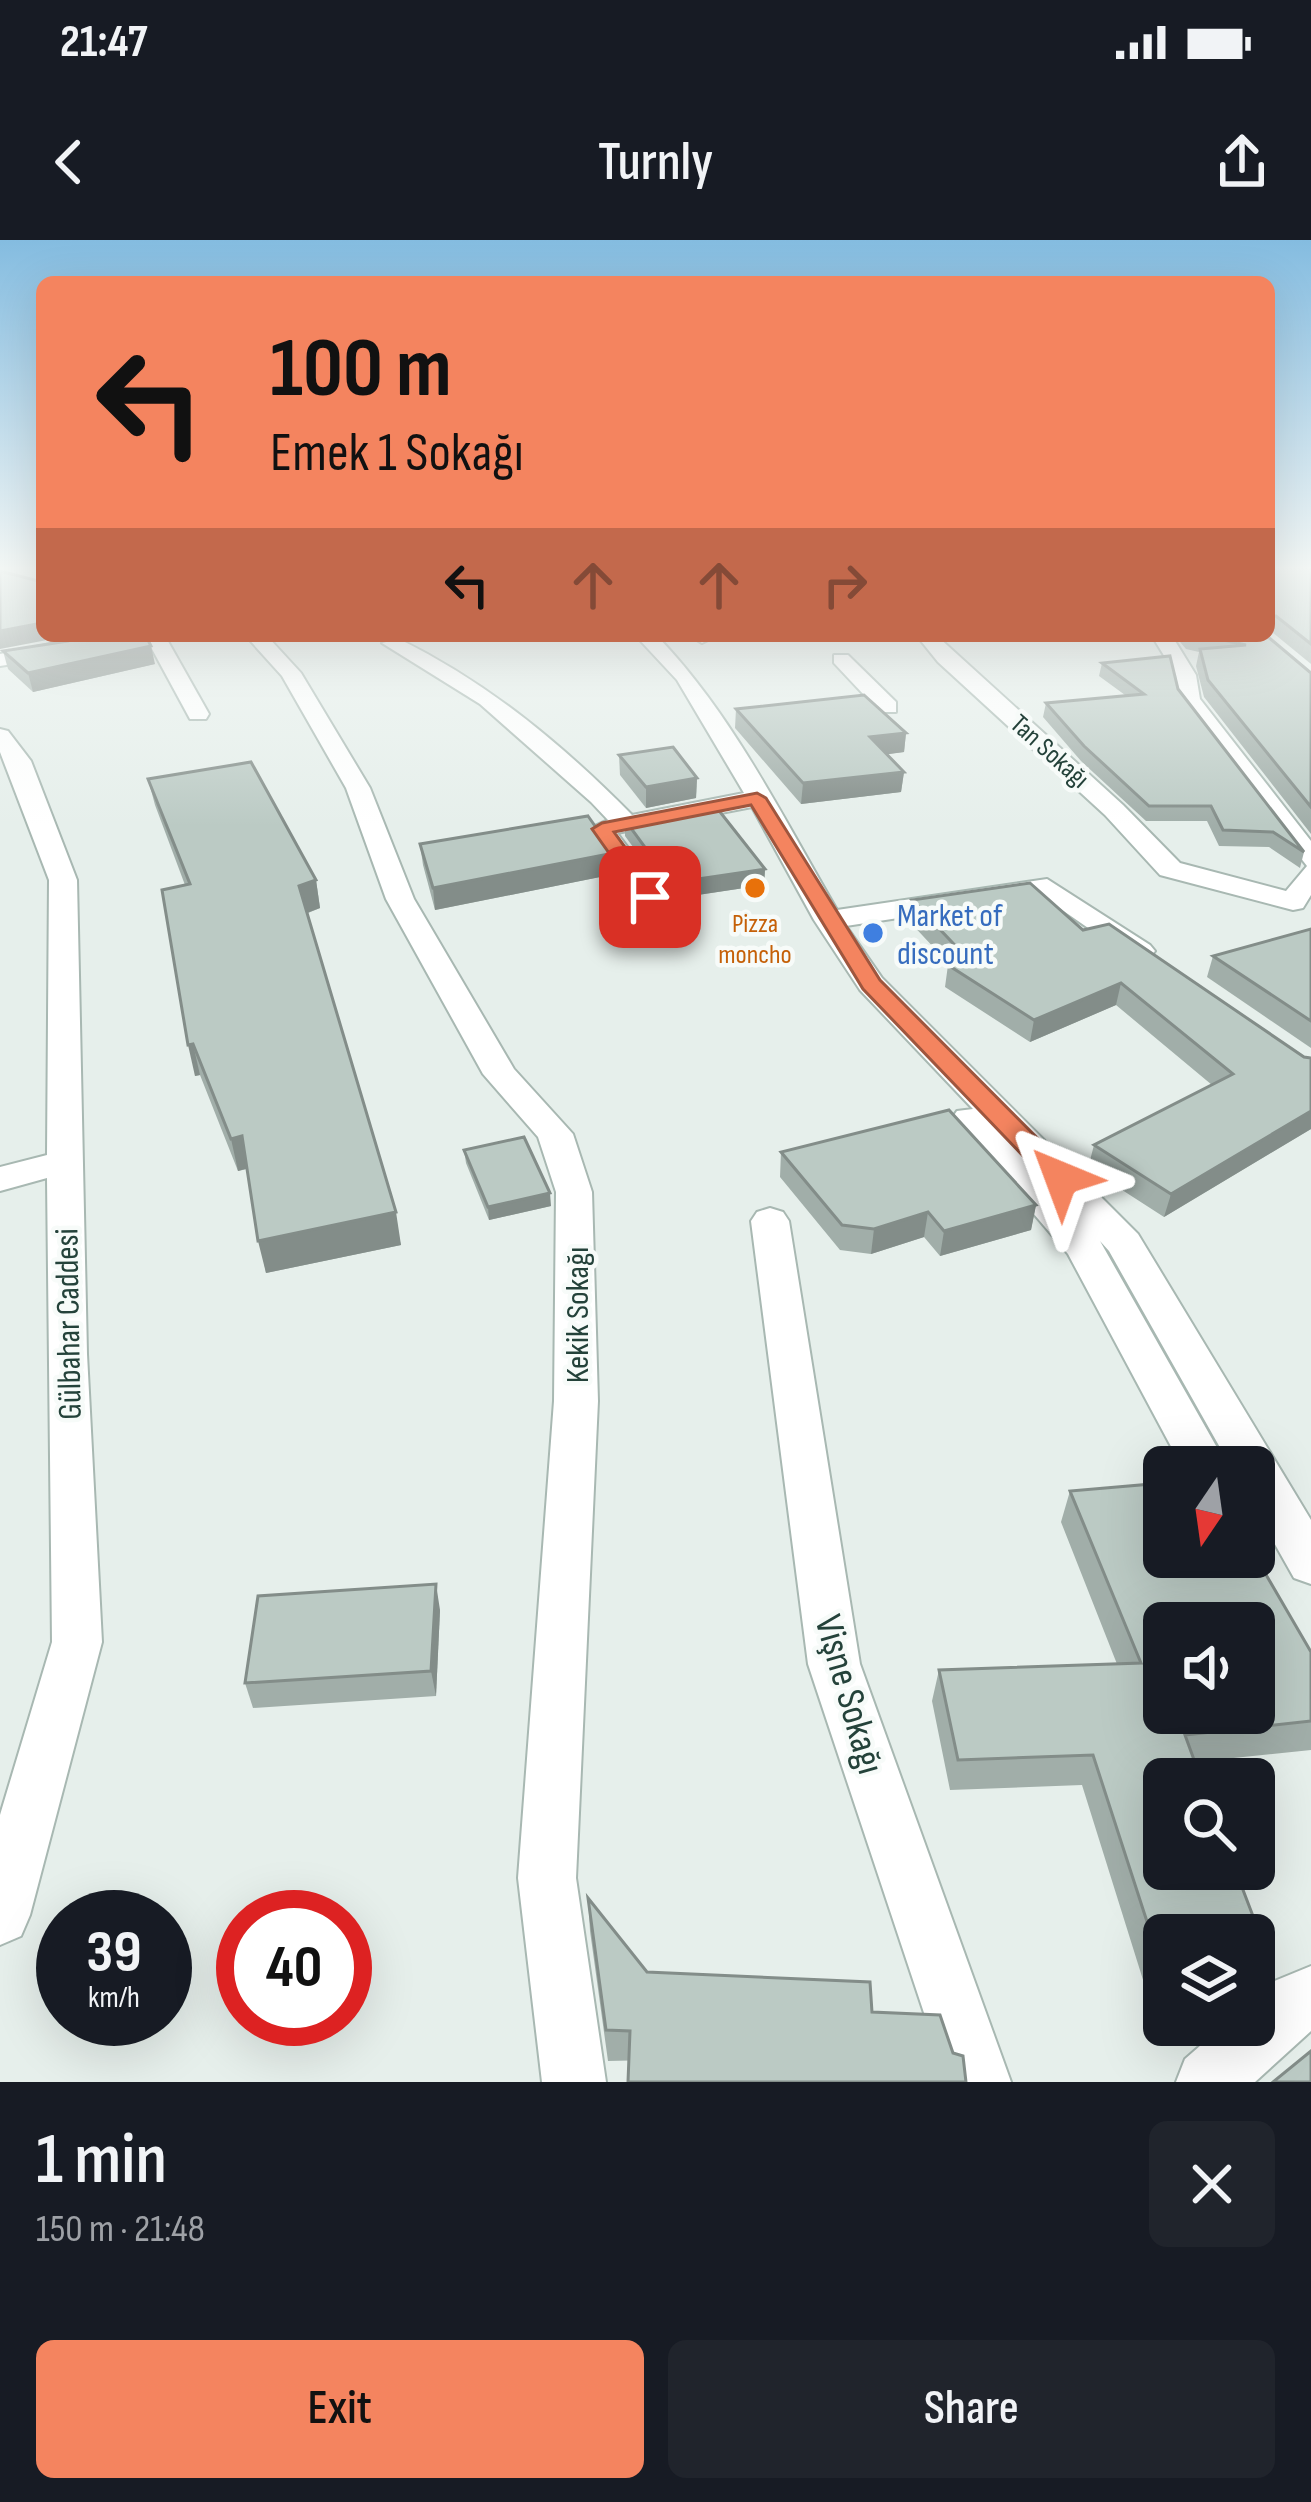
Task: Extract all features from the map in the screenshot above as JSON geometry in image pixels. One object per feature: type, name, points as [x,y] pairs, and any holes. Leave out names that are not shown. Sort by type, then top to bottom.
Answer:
[{"type":"street","points":[[0,660],[48,654]]},
{"type":"street","points":[[165,654],[198,714]]},
{"type":"street","name":"Kekik Sokağı","points":[[273,654],[291,673],[358,788],[400,899],[500,1074],[555,1134],[574,1192],[576,1401],[547,1878],[574,2082]]},
{"type":"street","points":[[415,654],[537,735],[614,826],[675,931]]},
{"type":"street","points":[[643,654],[750,800],[871,984],[1124,1243],[1277,1566]]},
{"type":"street","points":[[664,654],[717,723],[804,911],[852,986],[1084,1246],[1194,1446]]},
{"type":"street","name":"Tan Sokağı","points":[[942,654],[1114,810],[1170,869],[1302,908]]},
{"type":"street","points":[[1173,654],[1186,675],[1189,700],[1311,859]]},
{"type":"street","points":[[841,659],[887,707]]},
{"type":"street","name":"Gülbahar Caddesi","points":[[0,736],[19,761],[63,880],[64,1162],[77,1642],[11,1840],[0,1916]]},
{"type":"street","points":[[614,826],[750,800]]},
{"type":"street","points":[[1302,908],[1311,873]]},
{"type":"street","points":[[828,920],[1047,887],[1160,965]]},
{"type":"street","points":[[0,1179],[64,1162]]},
{"type":"street","name":"Vişne Sokağı","points":[[770,1221],[834,1664],[980,2082]]},
{"type":"street","points":[[1208,2082],[1294,2004],[1311,1997]]},
{"type":"building","points":[[6,654],[115,654],[28,673]]},
{"type":"building","points":[[1201,654],[1288,654],[1311,673],[1311,807],[1208,680]]},
{"type":"building","points":[[1170,656],[1178,689],[1304,852],[1273,832],[1223,830],[1211,806],[1149,806],[1046,703],[1144,694],[1102,663]]},
{"type":"building","points":[[864,695],[906,733],[870,737],[904,772],[803,783],[736,709]]},
{"type":"building","points":[[673,747],[697,778],[646,787],[619,755]]},
{"type":"building","points":[[251,762],[316,880],[299,886],[396,1212],[258,1241],[242,1136],[231,1139],[193,1044],[188,1045],[162,890],[190,884],[148,779]]},
{"type":"building","points":[[713,803],[765,869],[671,883],[625,820]]},
{"type":"building","points":[[588,816],[614,853],[433,888],[420,844]]},
{"type":"building","points":[[1030,883],[1083,930],[1109,924],[1311,1058],[1311,1111],[1171,1194],[1094,1145],[1233,1074],[1121,983],[1034,1020],[948,965],[967,958],[912,900]]},
{"type":"building","points":[[1311,929],[1311,1021],[1213,956]]},
{"type":"building","points":[[949,1110],[1036,1205],[944,1231],[928,1212],[874,1229],[842,1225],[781,1152]]},
{"type":"building","points":[[524,1137],[550,1193],[488,1207],[464,1150]]},
{"type":"building","points":[[1143,1485],[1143,1578],[1268,1578],[1311,1652],[1311,1721],[1275,1725],[1275,1602],[1143,1602],[1143,1734],[1194,1734],[1185,1735],[1193,1758],[1143,1758],[1143,1890],[1243,1890],[1252,1914],[1145,1914],[1093,1755],[958,1760],[939,1670],[1141,1663],[1070,1491]]},
{"type":"building","points":[[436,1584],[431,1671],[245,1683],[258,1596]]},
{"type":"building","points":[[588,1898],[647,1972],[870,1982],[872,2012],[940,2015],[953,2053],[963,2056],[966,2082],[628,2082],[630,2031],[606,2030]]},
{"type":"building","points":[[1311,2051],[1311,2082],[1273,2082]]},
{"type":"place","name":"Pizza moncho","points":[[755,888]]},
{"type":"place","name":"Market of discount","points":[[873,933]]},
{"type":"route","points":[[650,897],[602,829],[757,798],[871,984],[1061,1178]]}]
